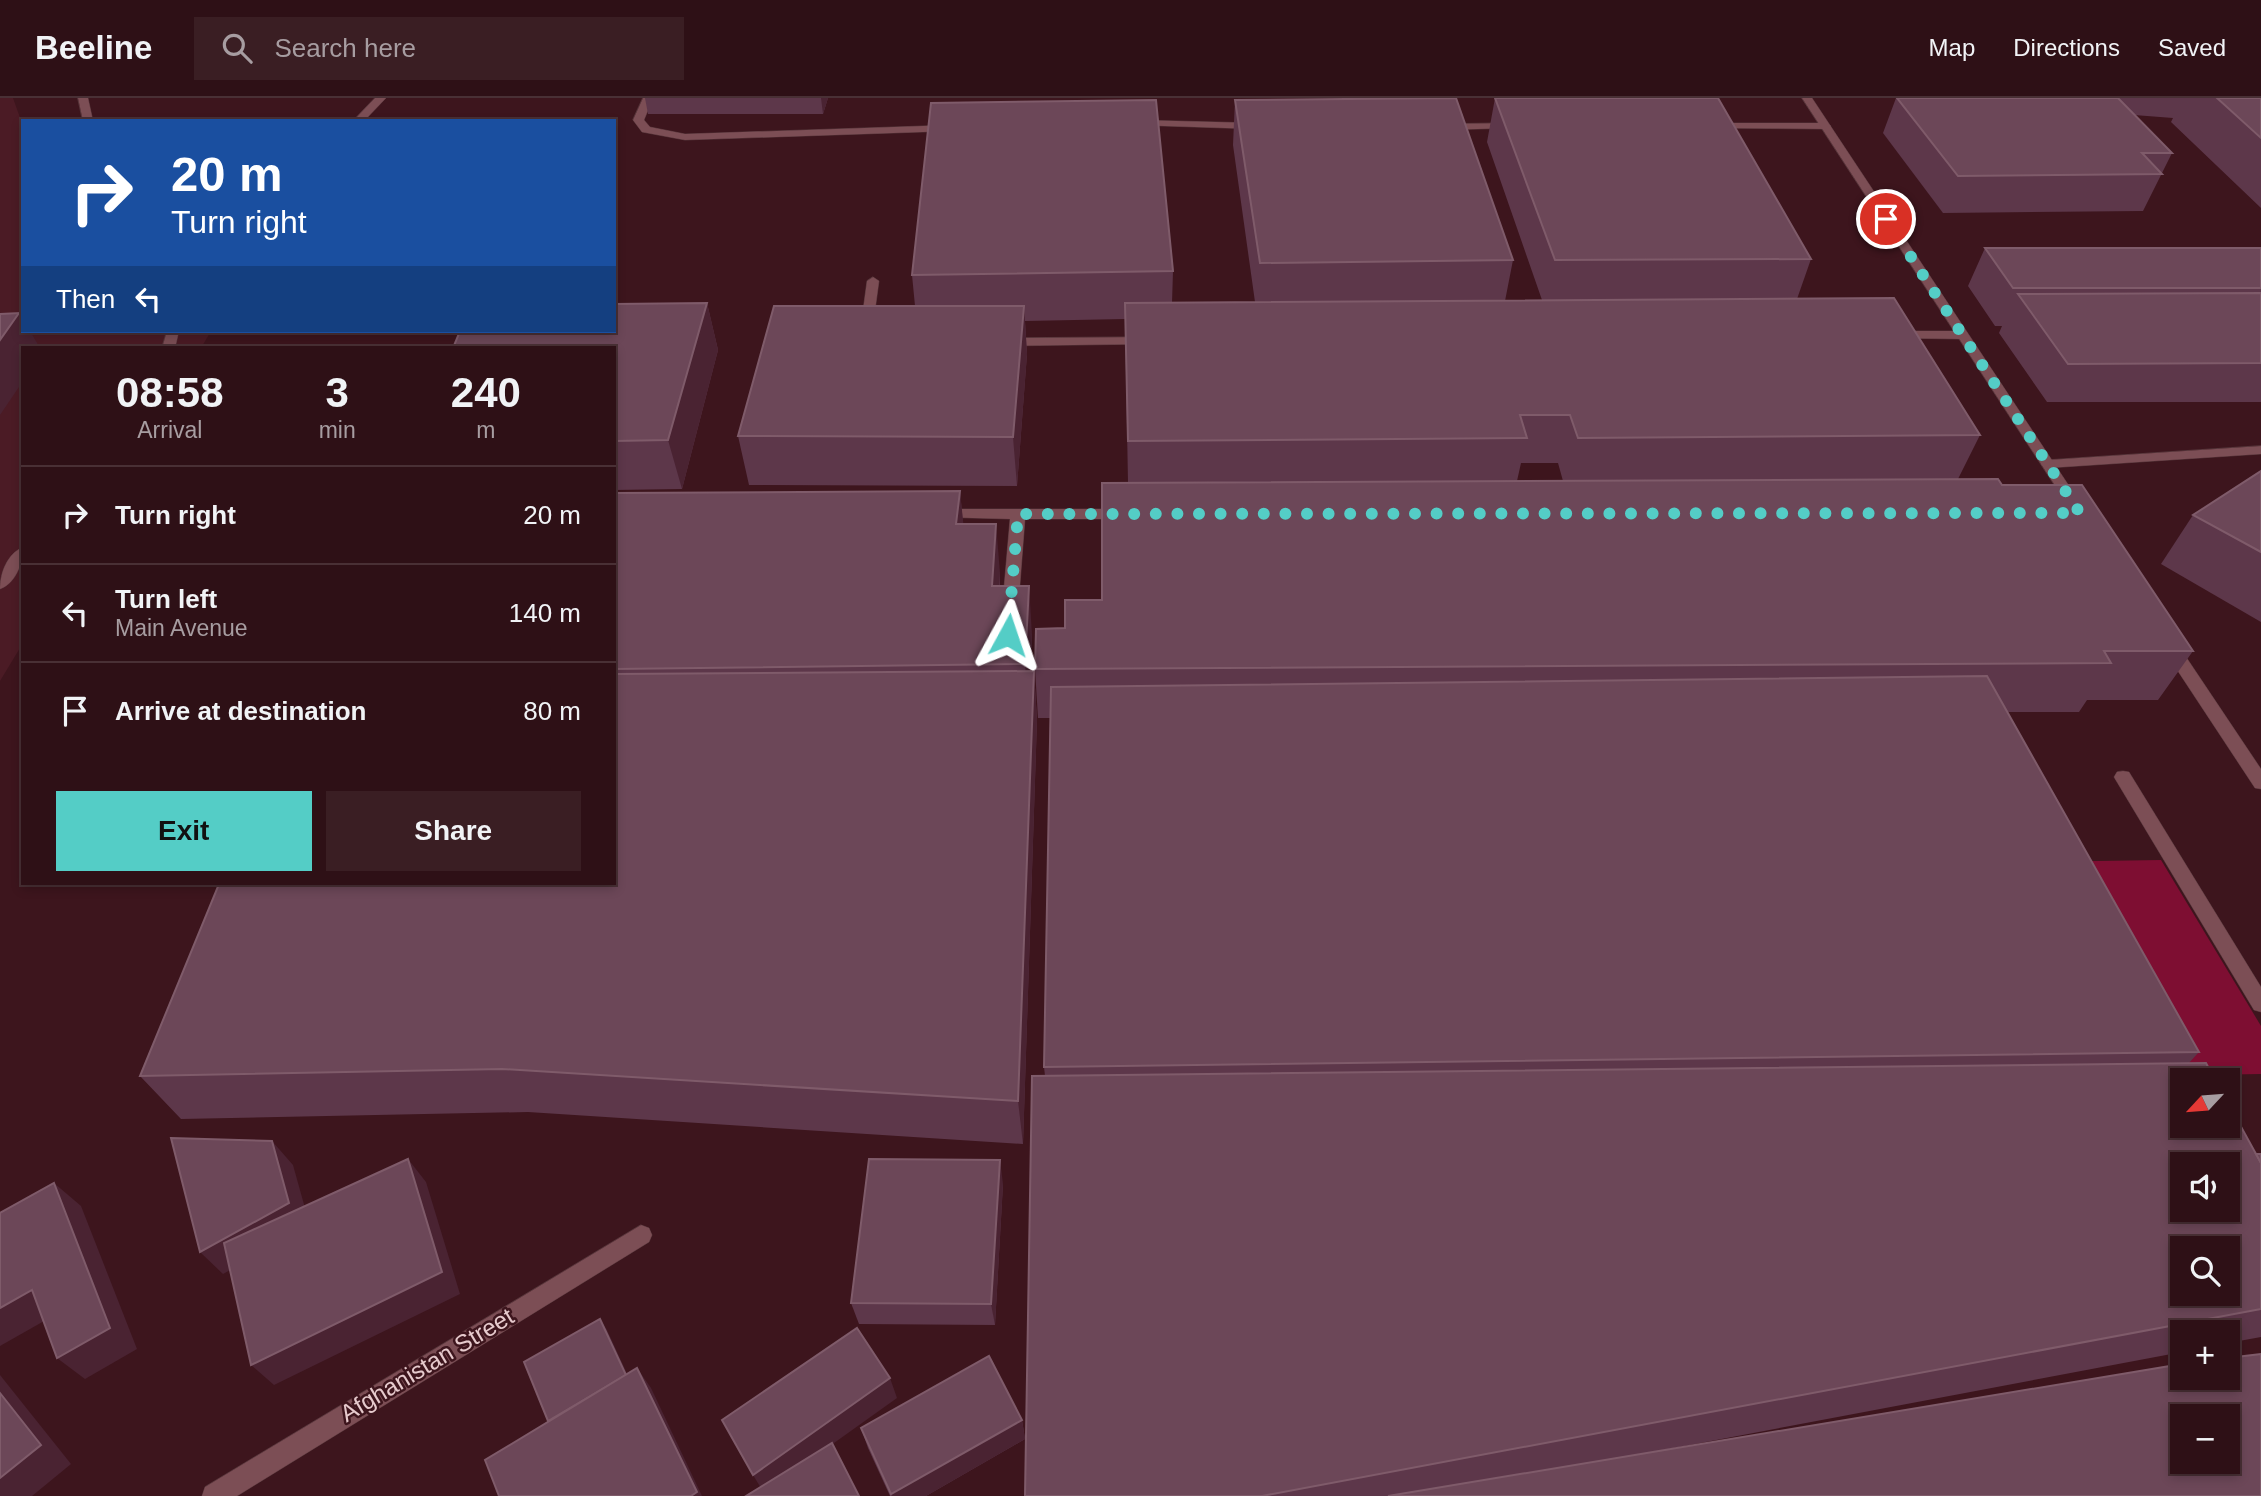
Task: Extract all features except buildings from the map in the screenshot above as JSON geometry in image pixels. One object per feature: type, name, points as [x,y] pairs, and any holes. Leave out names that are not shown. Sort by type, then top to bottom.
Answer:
[{"type":"street","points":[[83,98],[88,119]]},
{"type":"street","points":[[360,119],[381,98]]},
{"type":"street","points":[[648,98],[638,120],[646,130],[685,137],[960,128]]},
{"type":"street","points":[[1807,98],[2048,464],[2073,513]]},
{"type":"street","points":[[1126,122],[1259,122],[1274,127]]},
{"type":"street","points":[[1702,126],[1826,126]]},
{"type":"street","points":[[1426,127],[1522,127]]},
{"type":"street","points":[[873,281],[867,324],[872,335],[878,339]]},
{"type":"street","points":[[1877,335],[1961,335]]},
{"type":"street","points":[[982,342],[1164,340]]},
{"type":"street","points":[[2048,464],[2261,450]]},
{"type":"street","points":[[921,514],[1144,513]]},
{"type":"street","points":[[1009,621],[1018,514]]},
{"type":"street","points":[[0,583],[21,555]]},
{"type":"street","points":[[2164,638],[2254,762],[2261,783]]},
{"type":"street","points":[[2123,777],[2261,1004]]},
{"type":"street","name":"Afghanistan Street","points":[[214,1496],[641,1235]]},
{"type":"shaded area","points":[[0,98],[13,98],[21,120],[21,333],[210,333],[202,346],[21,346],[21,646],[0,681]]},
{"type":"shaded area","points":[[2161,860],[2261,1026],[2261,1074],[2240,1074],[2240,1068],[2170,1068],[2170,1076],[2150,1076],[2035,862]]},
{"type":"route","points":[[1008,635],[1018,514],[2080,513],[1886,219]]}]
